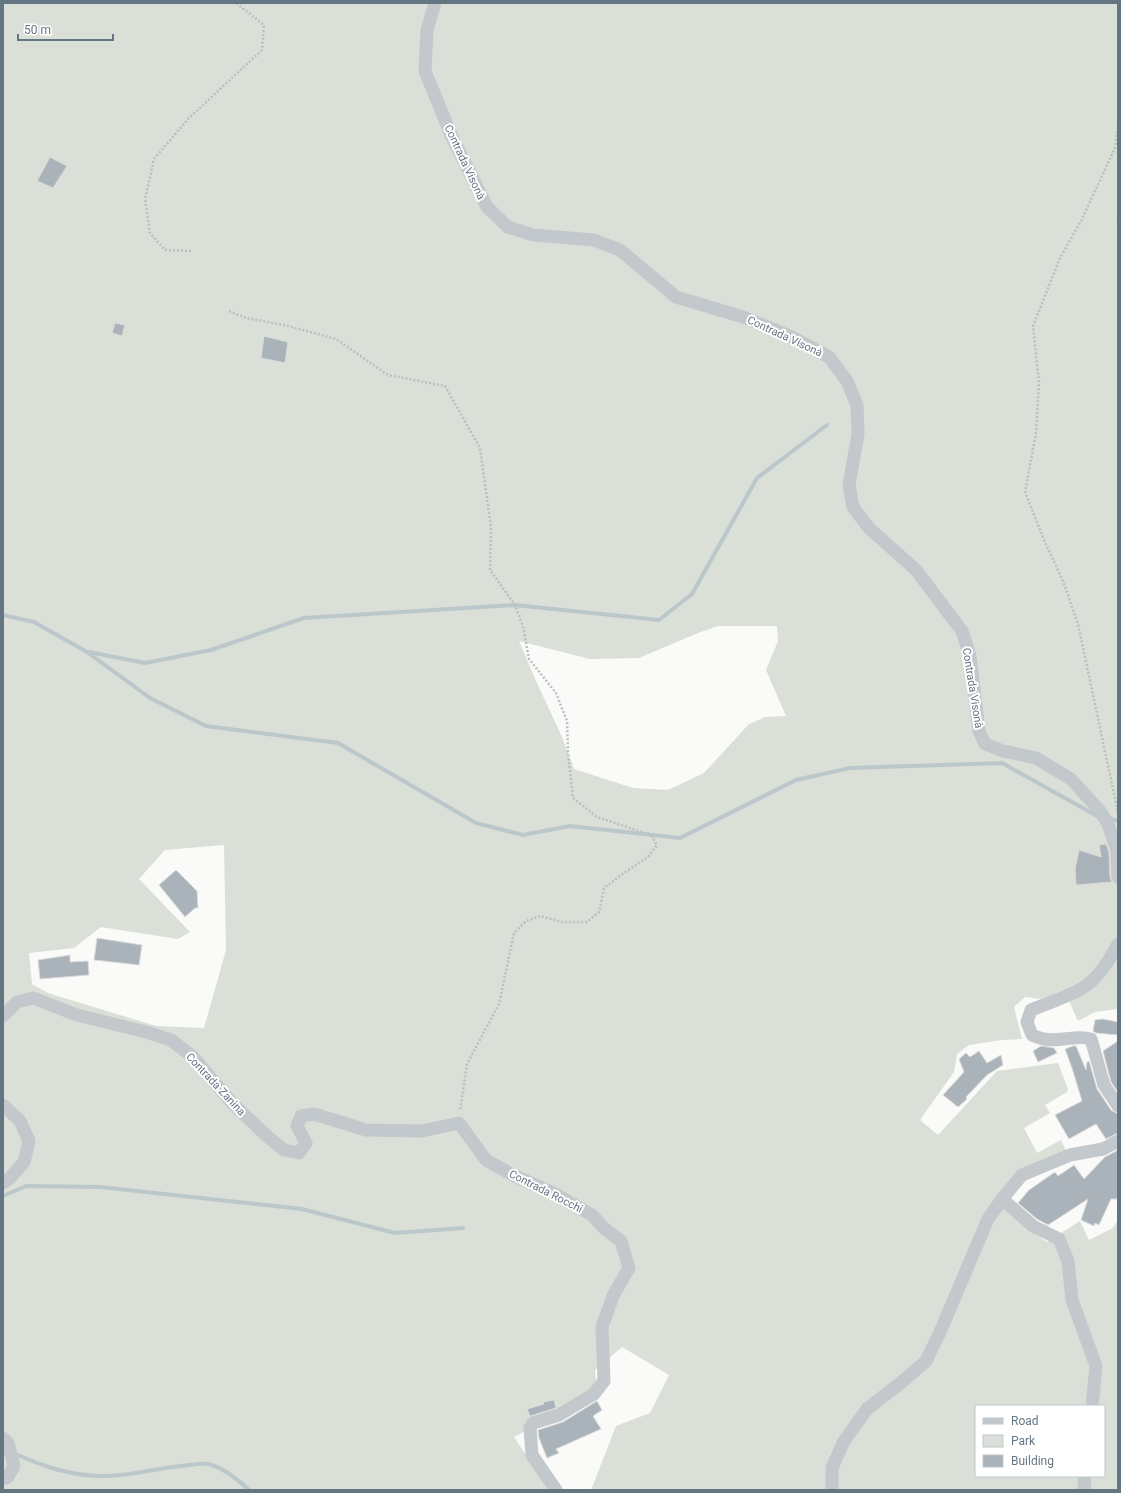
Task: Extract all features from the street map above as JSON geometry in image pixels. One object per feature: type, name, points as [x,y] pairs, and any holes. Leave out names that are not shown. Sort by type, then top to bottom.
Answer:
[{"type":"street","name":"Contrada Visonà","points":[[435,3],[427,30],[425,71],[452,137],[487,207],[508,227],[533,235],[594,240],[620,250],[676,297],[743,317],[792,337],[830,357],[847,381],[857,405],[858,434],[849,485],[853,507],[868,528],[916,570],[962,631],[970,656],[979,731],[986,744],[1003,751],[1036,758],[1071,779],[1100,811],[1108,824],[1117,851],[1118,877]]},
{"type":"street","points":[[1118,944],[1110,960],[1094,979],[1081,989],[1031,1010],[1027,1022],[1032,1035],[1042,1039],[1057,1040],[1075,1037],[1091,1039],[1104,1085],[1118,1106]]},
{"type":"street","name":"Contrada Zanina","points":[[3,1016],[17,1002],[33,998],[77,1015],[146,1032],[171,1040],[193,1057],[232,1104],[284,1150],[299,1153],[306,1142],[297,1126],[301,1116],[314,1114],[366,1130],[422,1131],[459,1123]]},
{"type":"street","points":[[3,1105],[20,1121],[29,1141],[24,1162],[10,1178],[3,1183]]},
{"type":"street","name":"Contrada Rocchi","points":[[459,1123],[486,1160],[515,1176],[554,1193],[592,1215],[605,1229],[621,1242],[629,1268],[612,1296],[602,1327],[604,1382],[594,1394],[560,1415],[533,1423],[530,1428],[532,1455],[556,1490]]},
{"type":"street","points":[[832,1490],[832,1468],[844,1441],[867,1409],[926,1361],[940,1332],[988,1219],[1002,1199],[1022,1175],[1070,1155],[1103,1150],[1118,1140]]},
{"type":"street","points":[[1002,1199],[1033,1226],[1059,1239],[1068,1261],[1072,1300],[1096,1366],[1092,1405]]},
{"type":"street","points":[[3,1479],[8,1477],[14,1466],[5,1441]]},
{"type":"street","points":[[1084,1490],[1085,1477]]},
{"type":"path","points":[[191,251],[165,250],[150,233],[145,199],[154,159],[189,118],[262,50],[264,25],[236,3]]},
{"type":"path","points":[[1118,127],[1115,148],[1080,221],[1060,258],[1033,326],[1040,382],[1036,433],[1025,492],[1044,540],[1063,581],[1078,624],[1118,813]]},
{"type":"path","points":[[229,311],[246,318],[284,325],[336,340],[388,375],[445,386],[480,448],[490,527],[490,570],[515,605],[523,626],[529,659],[556,693],[567,721],[568,753],[573,798],[597,816],[651,834],[657,845],[648,857],[604,888],[599,912],[587,922],[562,922],[540,916],[526,921],[514,933],[499,1004],[467,1064],[459,1123]]},
{"type":"green space","points":[[3,3],[1118,3],[1118,1009],[1095,1012],[1078,1021],[1065,992],[1041,999],[1025,997],[1014,1007],[1022,1039],[1002,1040],[969,1045],[957,1054],[954,1072],[920,1120],[938,1135],[997,1071],[1058,1063],[1068,1089],[1067,1092],[1045,1105],[1050,1113],[1024,1128],[1037,1153],[1061,1140],[1066,1151],[1037,1164],[1020,1174],[997,1196],[1030,1230],[1047,1242],[1080,1221],[1089,1240],[1113,1228],[1118,1220],[1118,1490],[591,1490],[616,1426],[650,1413],[669,1375],[622,1347],[595,1370],[597,1393],[514,1437],[549,1490],[3,1489]],"holes":[[[718,626],[777,626],[778,641],[766,670],[786,716],[765,717],[749,724],[704,773],[668,790],[633,788],[574,769],[562,737],[519,641],[590,659],[639,658]],[[224,845],[226,950],[204,1028],[156,1026],[48,993],[32,984],[29,953],[74,948],[101,927],[178,939],[190,932],[139,879],[165,850]]]},
{"type":"building","points":[[50,157],[67,166],[53,188],[37,181]]},
{"type":"building","points":[[115,323],[125,325],[122,336],[112,333]]},
{"type":"building","points":[[264,336],[288,342],[285,363],[261,358]]},
{"type":"building","points":[[1106,844],[1109,852],[1110,877],[1112,882],[1076,885],[1075,869],[1079,850],[1101,857],[1099,845]]},
{"type":"building","points":[[176,870],[197,891],[198,908],[195,908],[185,917],[159,885]]},
{"type":"building","points":[[97,938],[142,945],[139,965],[94,960]]},
{"type":"building","points":[[70,955],[70,962],[88,961],[89,975],[40,979],[38,960]]},
{"type":"building","points":[[1103,1019],[1118,1022],[1118,1035],[1096,1033],[1093,1031],[1095,1020]]},
{"type":"building","points":[[1118,1041],[1118,1092],[1111,1082],[1103,1051]]},
{"type":"building","points":[[1041,1046],[1054,1048],[1057,1053],[1038,1062],[1033,1051]]},
{"type":"building","points":[[1076,1046],[1086,1070],[1087,1062],[1089,1061],[1097,1089],[1111,1110],[1118,1114],[1118,1133],[1106,1139],[1096,1124],[1069,1139],[1055,1115],[1082,1101],[1065,1049]]},
{"type":"building","points":[[979,1051],[987,1063],[1001,1055],[1003,1065],[987,1075],[966,1097],[967,1099],[958,1107],[943,1095],[964,1072],[959,1059],[966,1053],[970,1057]]},
{"type":"building","points":[[1118,1150],[1118,1199],[1111,1199],[1099,1225],[1095,1223],[1094,1226],[1081,1220],[1088,1199],[1048,1225],[1037,1219],[1018,1203],[1029,1190],[1055,1172],[1058,1176],[1074,1165],[1084,1179],[1105,1157]]},
{"type":"building","points":[[554,1400],[556,1408],[530,1416],[527,1409],[544,1404],[543,1402]]},
{"type":"building","points":[[597,1401],[602,1410],[593,1416],[601,1429],[556,1449],[559,1453],[547,1458],[539,1438],[538,1430],[563,1422]]},
{"type":"waterway","points":[[89,652],[145,663],[211,650],[304,618],[515,605],[659,620],[692,594],[757,478],[827,425]]},
{"type":"waterway","points":[[3,615],[34,622],[87,652],[150,698],[206,726],[338,743],[476,823],[523,835],[570,826],[680,838],[796,780],[850,768],[1002,763],[1097,816]]},
{"type":"waterway","points":[[1111,819],[1118,821]]},
{"type":"waterway","points":[[3,1196],[26,1186],[100,1187],[302,1209],[395,1233],[463,1228]]},
{"type":"waterway","points":[[13,1453],[66,1472],[100,1476],[123,1475],[179,1466],[209,1464],[230,1475],[249,1490]]}]
